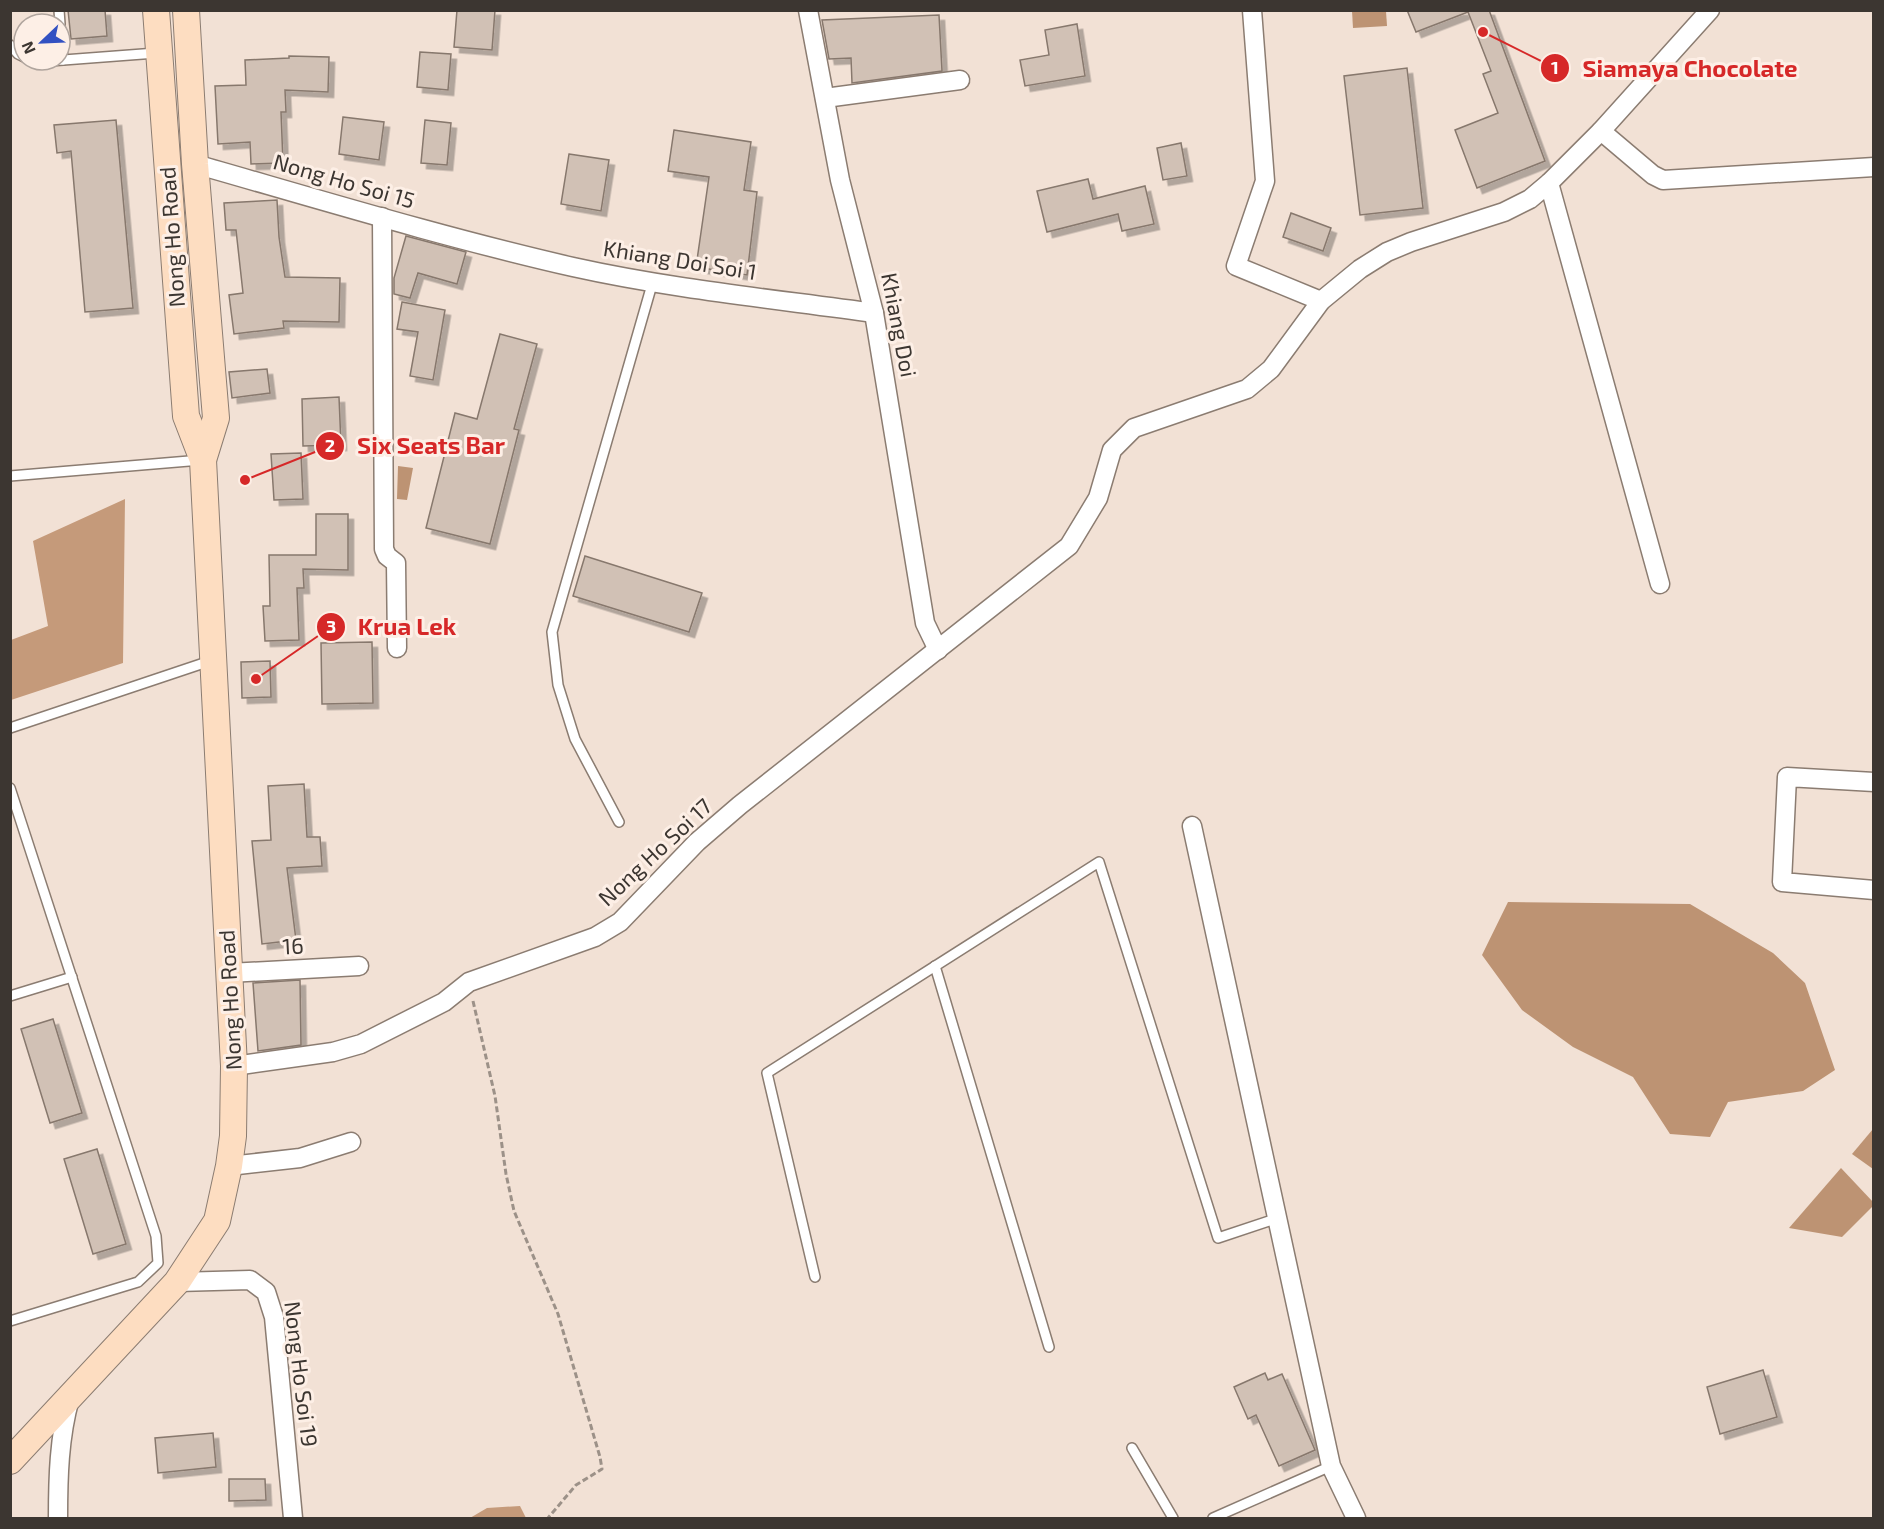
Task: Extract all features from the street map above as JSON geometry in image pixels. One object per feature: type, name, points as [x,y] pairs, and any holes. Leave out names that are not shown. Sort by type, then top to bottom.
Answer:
[{"type":"street","name":"Nong Ho Road","points":[[10,1461],[177,1282],[217,1221],[233,1136],[234,1066],[230,973],[203,460],[186,416],[156,10]]},
{"type":"street","name":"Nong Ho Road","points":[[186,10],[195,164],[216,418],[203,460]]},
{"type":"street","name":"Khiang Doi","points":[[808,10],[840,180],[874,313],[925,623],[938,650]]},
{"type":"street","points":[[1252,10],[1265,182],[1236,266],[1322,301]]},
{"type":"street","name":"Nong Ho Soi 17","points":[[234,1066],[333,1052],[361,1044],[444,1002],[469,982],[595,937],[620,922],[697,842],[834,730],[1069,546],[1098,498],[1112,450],[1134,428],[1247,389],[1271,369],[1322,301],[1360,269],[1387,252],[1504,212],[1530,199],[1601,131],[1709,11]]},
{"type":"street","points":[[159,53],[188,51]]},
{"type":"street","points":[[825,98],[960,80]]},
{"type":"street","points":[[1601,131],[1663,180],[1874,167]]},
{"type":"street","name":"Nong Ho Soi 15","points":[[195,164],[501,250],[652,281]]},
{"type":"street","points":[[1549,183],[1660,584]]},
{"type":"street","points":[[382,217],[384,549],[387,556],[396,563],[397,648]]},
{"type":"street","name":"Khiang Doi Soi 1","points":[[652,281],[874,313]]},
{"type":"street","points":[[1874,782],[1787,777],[1782,882],[1874,890]]},
{"type":"street","points":[[1191,826],[1331,1466],[1356,1518]]},
{"type":"street","name":"16","points":[[230,973],[359,966]]},
{"type":"street","points":[[229,1166],[300,1158],[351,1142]]},
{"type":"street","name":"Nong Ho Soi 19","points":[[177,1282],[250,1280],[266,1292],[274,1317],[293,1518]]},
{"type":"street","points":[[58,1518],[64,1423],[71,1396]]},
{"type":"lane","points":[[72,59],[159,53]]},
{"type":"lane","points":[[619,822],[575,739],[558,685],[552,632],[652,281]]},
{"type":"lane","points":[[10,476],[203,460]]},
{"type":"lane","points":[[10,728],[214,659]]},
{"type":"lane","points":[[10,788],[156,1236],[158,1263],[138,1282],[10,1321]]},
{"type":"lane","points":[[815,1277],[767,1073],[1099,862],[1218,1238],[1278,1218]]},
{"type":"lane","points":[[935,966],[1049,1347]]},
{"type":"lane","points":[[10,996],[72,977]]},
{"type":"lane","points":[[1132,1448],[1173,1518]]},
{"type":"lane","points":[[1214,1518],[1331,1466]]},
{"type":"path","points":[[469,982],[495,1096],[506,1174],[514,1211],[558,1314],[602,1469],[576,1485],[548,1518]]},
{"type":"shaded area","points":[[1352,11],[1386,11],[1387,26],[1353,28]]},
{"type":"shaded area","points":[[398,466],[413,468],[407,500],[397,499]]},
{"type":"shaded area","points":[[125,499],[123,663],[11,700],[11,640],[48,626],[33,541]]},
{"type":"shaded area","points":[[1508,902],[1690,904],[1773,953],[1805,983],[1835,1070],[1803,1091],[1728,1102],[1710,1137],[1670,1134],[1633,1077],[1573,1047],[1522,1010],[1482,955]]},
{"type":"shaded area","points":[[1873,1129],[1873,1169],[1852,1154]]},
{"type":"shaded area","points":[[1841,1168],[1873,1202],[1873,1206],[1842,1237],[1789,1228]]},
{"type":"shaded area","points":[[520,1506],[526,1518],[470,1518],[487,1508]]},
{"type":"building","points":[[68,10],[105,10],[107,36],[72,39],[72,12]]},
{"type":"building","points":[[457,10],[495,10],[492,50],[454,47]]},
{"type":"building","points":[[1407,10],[1489,10],[1545,161],[1477,188],[1455,130],[1498,113],[1483,74],[1491,71],[1468,12],[1416,32]]},
{"type":"building","points":[[939,15],[942,71],[852,83],[851,58],[829,59],[822,20]]},
{"type":"building","points":[[1077,24],[1085,76],[1025,86],[1020,60],[1049,55],[1045,30]]},
{"type":"building","points":[[420,52],[451,54],[448,90],[417,87]]},
{"type":"building","points":[[289,56],[329,57],[328,92],[285,90],[286,112],[281,112],[283,163],[251,164],[250,142],[218,144],[215,86],[246,85],[245,60],[289,58]]},
{"type":"building","points":[[1407,68],[1423,208],[1360,215],[1344,76]]},
{"type":"building","points":[[343,117],[384,122],[379,160],[339,154]]},
{"type":"building","points":[[116,120],[133,308],[85,312],[71,151],[57,153],[54,125]]},
{"type":"building","points":[[425,120],[451,123],[447,165],[421,163]]},
{"type":"building","points":[[674,130],[751,142],[744,190],[757,192],[747,275],[696,267],[709,177],[668,171]]},
{"type":"building","points":[[1181,143],[1187,176],[1163,180],[1157,148]]},
{"type":"building","points":[[569,154],[609,160],[601,211],[561,204]]},
{"type":"building","points":[[1088,179],[1093,199],[1145,186],[1154,224],[1122,231],[1118,214],[1047,232],[1037,191]]},
{"type":"building","points":[[277,200],[279,237],[285,277],[340,278],[339,322],[283,321],[284,328],[234,334],[229,295],[243,293],[236,230],[226,230],[224,203]]},
{"type":"building","points":[[1291,213],[1331,228],[1323,251],[1283,237]]},
{"type":"building","points":[[406,236],[466,252],[457,284],[418,273],[410,298],[394,294],[394,278]]},
{"type":"building","points":[[402,302],[445,310],[433,380],[410,376],[418,332],[397,329]]},
{"type":"building","points":[[500,334],[537,344],[514,429],[519,430],[490,544],[426,528],[455,413],[477,419]]},
{"type":"building","points":[[267,369],[270,393],[232,398],[229,372]]},
{"type":"building","points":[[339,397],[341,445],[303,446],[302,399]]},
{"type":"building","points":[[301,453],[303,499],[274,500],[271,454]]},
{"type":"building","points":[[316,514],[348,514],[348,570],[303,569],[304,588],[297,588],[299,640],[265,641],[263,606],[270,606],[269,555],[316,555]]},
{"type":"building","points":[[585,556],[702,593],[689,632],[573,596]]},
{"type":"building","points":[[372,642],[373,703],[322,704],[321,643]]},
{"type":"building","points":[[270,661],[271,697],[242,698],[241,662]]},
{"type":"building","points":[[304,784],[307,837],[320,837],[322,866],[287,868],[296,940],[262,944],[252,841],[271,840],[268,786]]},
{"type":"building","points":[[300,980],[301,1045],[258,1051],[253,983]]},
{"type":"building","points":[[53,1019],[82,1113],[50,1123],[21,1029]]},
{"type":"building","points":[[97,1149],[126,1244],[93,1254],[64,1159]]},
{"type":"building","points":[[1763,1370],[1777,1417],[1720,1434],[1707,1387]]},
{"type":"building","points":[[1265,1373],[1268,1380],[1282,1374],[1315,1450],[1279,1466],[1256,1415],[1248,1419],[1234,1387]]},
{"type":"building","points":[[213,1433],[216,1467],[158,1473],[155,1438]]},
{"type":"building","points":[[229,1479],[265,1479],[266,1500],[229,1501]]},
{"type":"place","name":"Siamaya Chocolate","points":[[1483,32]]},
{"type":"place","name":"Six Seats Bar","points":[[245,480]]},
{"type":"place","name":"Krua Lek","points":[[256,679]]}]
